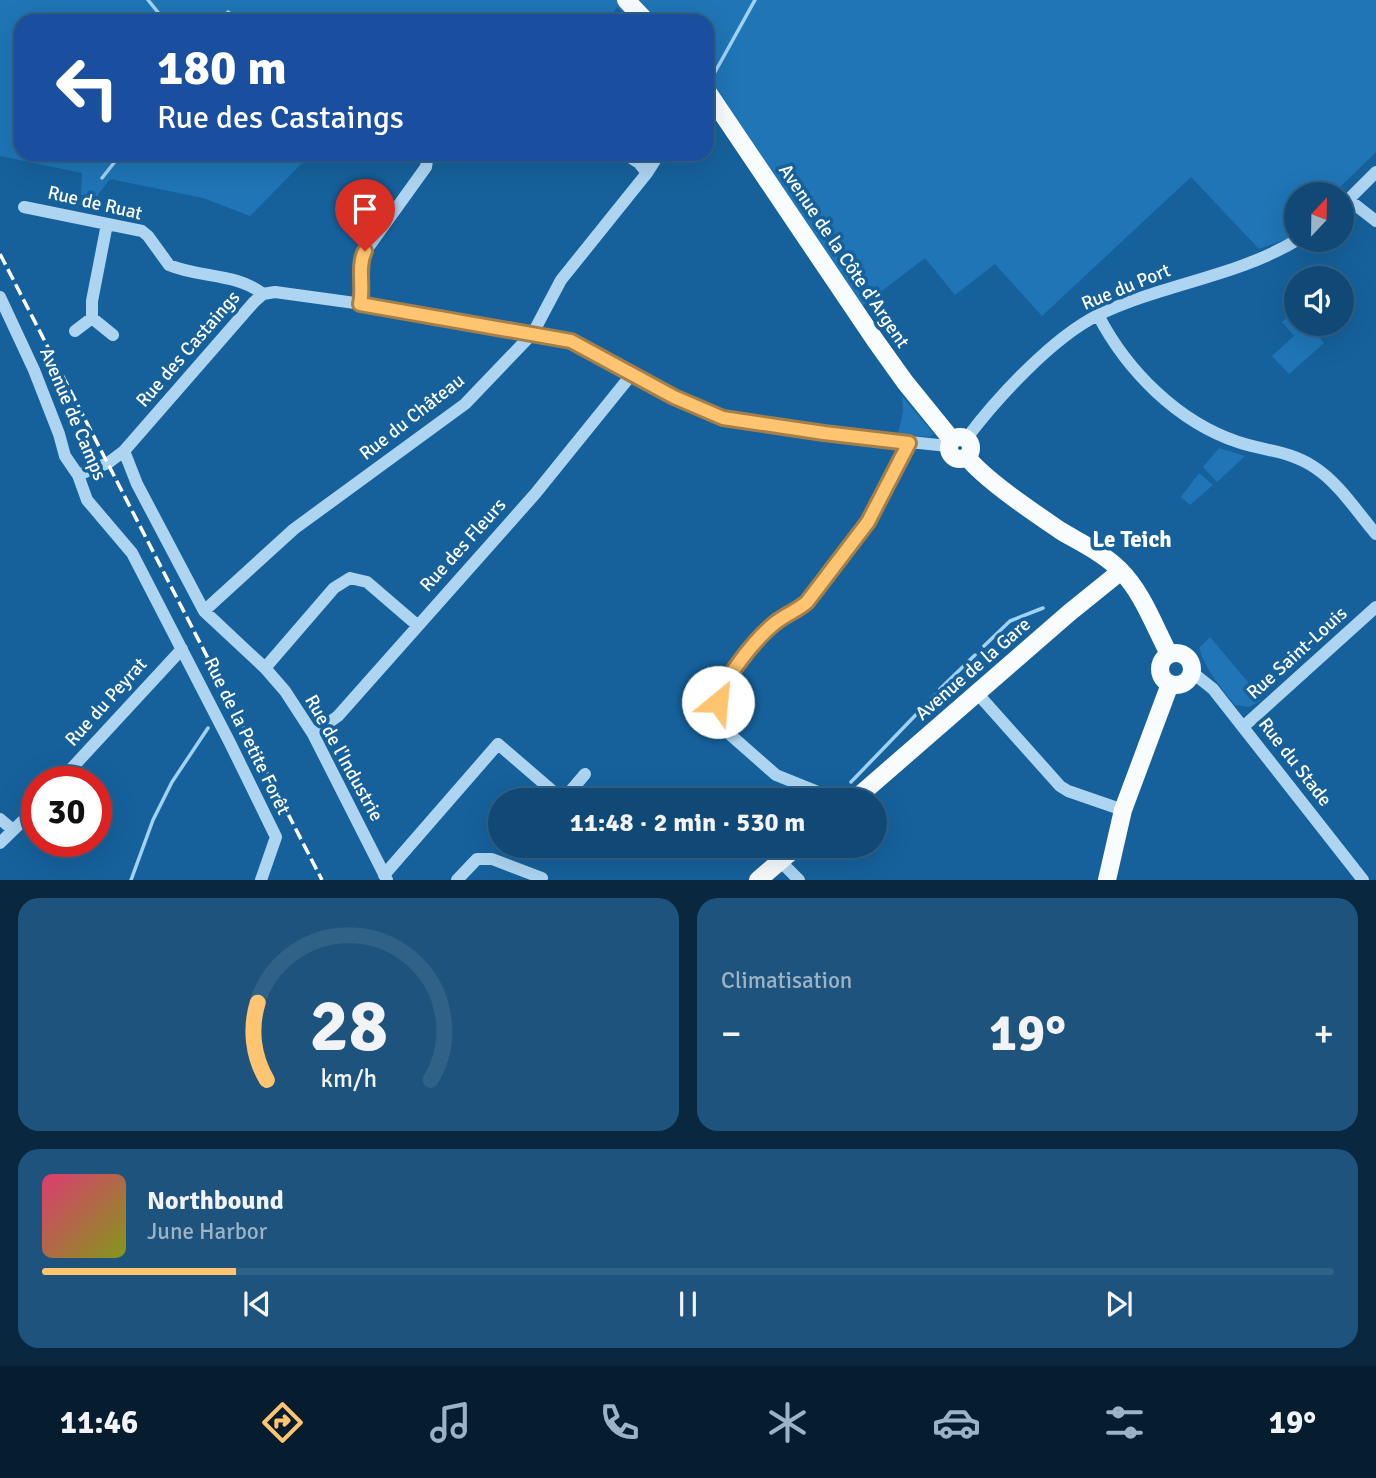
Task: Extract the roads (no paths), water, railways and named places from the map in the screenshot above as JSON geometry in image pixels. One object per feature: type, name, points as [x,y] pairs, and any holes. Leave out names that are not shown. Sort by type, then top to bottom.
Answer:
[{"type":"main road","points":[[626,0],[639,14]]},
{"type":"main road","name":"Avenue de la Côte d'Argent","points":[[714,101],[882,351],[958,445],[982,472],[1033,511],[1097,552],[1121,571],[1141,599],[1169,654]]},
{"type":"main road","name":"Avenue de la Gare","points":[[868,788],[1121,571]]},
{"type":"main road","points":[[1169,654],[1185,655],[1192,663],[1192,673],[1184,684],[1170,684],[1160,672],[1162,662],[1169,654]]},
{"type":"main road","points":[[1107,880],[1123,810],[1170,684]]},
{"type":"main road","points":[[758,880],[784,858]]},
{"type":"street","points":[[360,304],[363,291],[362,256],[426,167],[427,161]]},
{"type":"street","points":[[636,161],[647,173]]},
{"type":"street","name":"Rue du Château","points":[[204,611],[294,529],[465,404],[533,333],[561,279],[655,161]]},
{"type":"street","points":[[1354,195],[1376,172]]},
{"type":"street","name":"Rue de Ruat","points":[[24,207],[145,233],[169,265],[237,281],[253,286],[263,294]]},
{"type":"street","points":[[1354,208],[1376,220]]},
{"type":"street","points":[[92,318],[92,301],[107,224]]},
{"type":"street","name":"Rue du Port","points":[[958,445],[1037,361],[1098,315],[1262,258],[1284,247]]},
{"type":"street","name":"Rue des Castaings","points":[[78,475],[108,463],[124,451],[263,294],[284,291],[533,333],[579,344],[674,397],[723,418],[909,443],[958,445]]},
{"type":"street","name":"Avenue de Camps","points":[[0,297],[38,382],[65,456],[78,475],[87,500],[132,553],[183,649]]},
{"type":"street","points":[[1098,315],[1126,357],[1148,384],[1166,400],[1227,438],[1251,446],[1289,453],[1314,467],[1333,484],[1376,534]]},
{"type":"street","points":[[75,331],[92,318]]},
{"type":"street","points":[[92,318],[113,335]]},
{"type":"street","name":"Rue des Fleurs","points":[[313,734],[338,716],[535,494],[632,373]]},
{"type":"street","points":[[808,788],[776,775],[726,731],[721,724],[718,702],[720,692],[752,648],[775,623],[799,610],[807,602],[858,538],[909,443]]},
{"type":"street","name":"Rue de l'Industrie","points":[[124,451],[137,484],[204,611],[265,668],[285,691],[313,734],[385,877]]},
{"type":"street","points":[[265,668],[334,588],[350,578],[367,582],[417,625]]},
{"type":"street","name":"Rue Saint-Louis","points":[[1243,727],[1376,607]]},
{"type":"street","name":"Rue du Peyrat","points":[[74,766],[183,649]]},
{"type":"street","name":"Rue de la Petite Forêt","points":[[183,649],[276,837],[261,880]]},
{"type":"street","name":"Rue du Stade","points":[[1192,673],[1213,689],[1363,880]]},
{"type":"street","points":[[977,693],[1060,786],[1123,810]]},
{"type":"street","points":[[385,877],[499,744],[563,800],[585,774]]},
{"type":"street","points":[[0,818],[13,830]]},
{"type":"street","points":[[0,842],[21,822]]},
{"type":"street","points":[[457,880],[477,859],[492,859],[542,878]]},
{"type":"street","points":[[780,861],[799,880]]},
{"type":"waterway","points":[[148,0],[159,14]]},
{"type":"waterway","points":[[715,72],[755,0]]},
{"type":"waterway","points":[[226,14],[231,14]]},
{"type":"waterway","points":[[102,178],[115,161]]},
{"type":"waterway","points":[[984,646],[1010,621],[1043,608]]},
{"type":"waterway","points":[[940,689],[975,655]]},
{"type":"waterway","points":[[851,782],[935,695]]},
{"type":"waterway","points":[[131,880],[153,820],[172,782],[208,728]]},
{"type":"railway","points":[[0,254],[322,880]]},
{"type":"district","name":"Le Teich","points":[[1132,539]]}]
